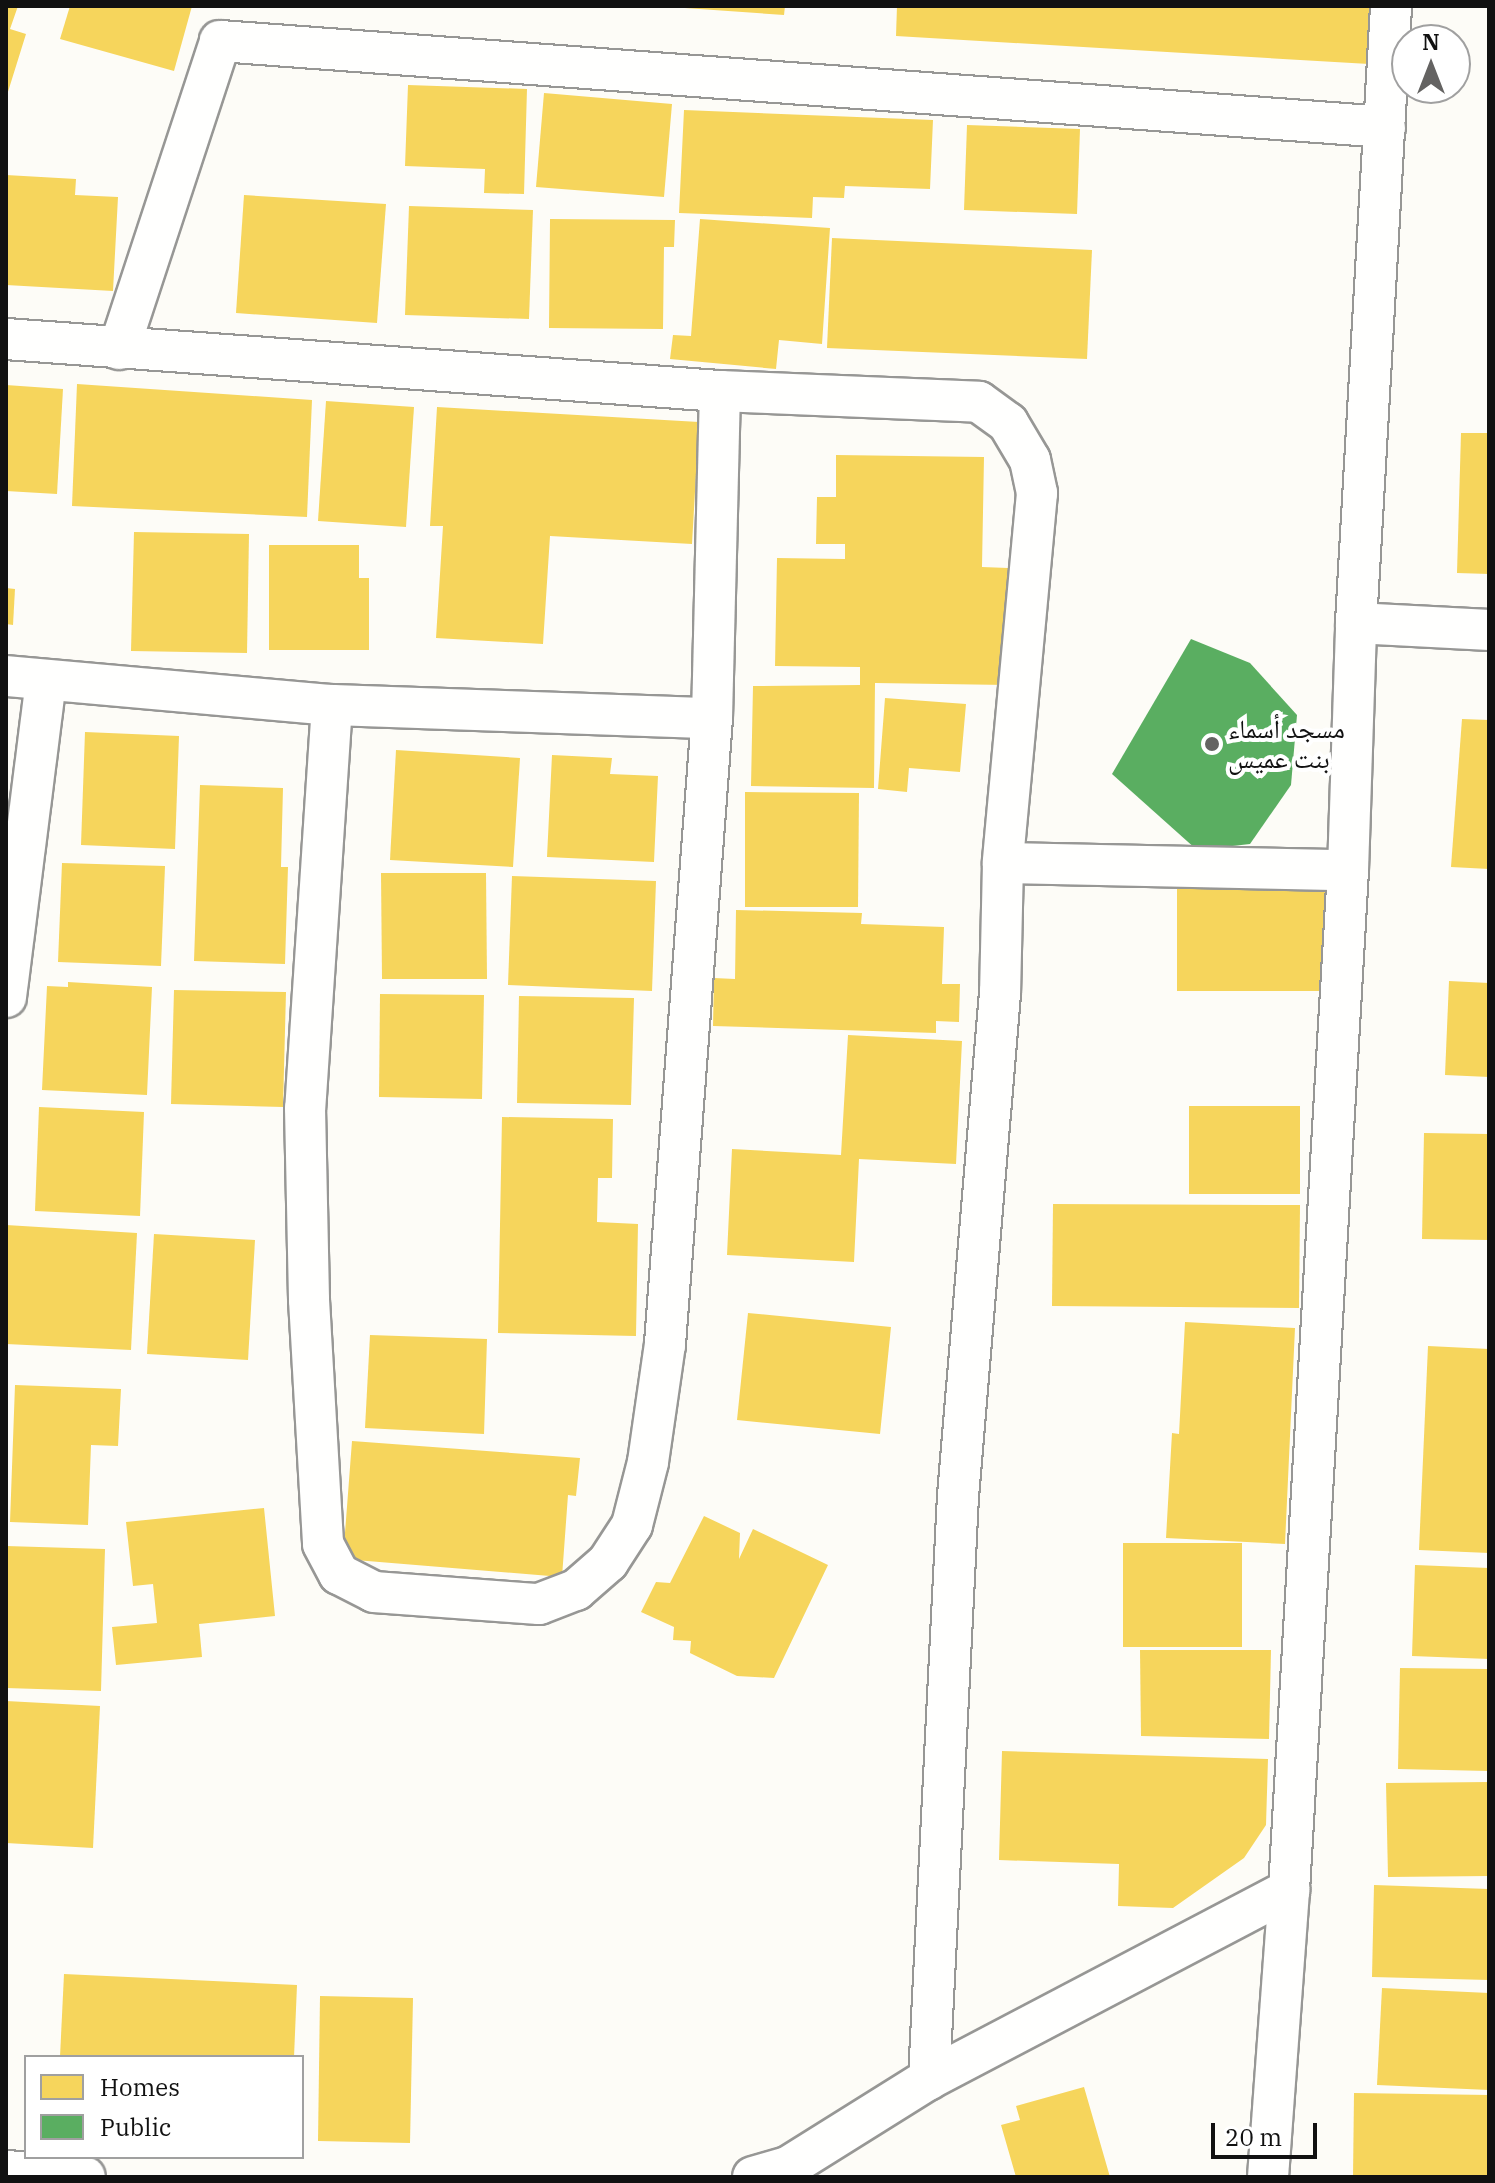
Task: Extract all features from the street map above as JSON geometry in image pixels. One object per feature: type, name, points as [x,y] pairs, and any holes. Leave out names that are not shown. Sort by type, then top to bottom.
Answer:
[{"type":"street","points":[[1268,2177],[1289,1890],[1348,870],[1356,623],[1391,6]]},
{"type":"street","points":[[119,349],[220,41],[1385,127]]},
{"type":"street","points":[[6,339],[720,391],[979,402],[1008,423],[1030,460],[1037,493],[1003,863],[1000,993],[958,1496],[929,2079]]},
{"type":"street","points":[[332,705],[305,1108],[309,1300],[323,1544],[339,1574],[374,1592],[539,1604],[576,1590],[608,1562],[632,1525],[648,1462],[665,1344],[712,718],[720,391]]},
{"type":"street","points":[[1356,623],[1489,630]]},
{"type":"street","points":[[6,676],[332,705],[712,718]]},
{"type":"street","points":[[6,997],[46,681]]},
{"type":"street","points":[[1003,863],[1348,870]]},
{"type":"street","points":[[753,2177],[788,2167],[929,2079],[1289,1890]]},
{"type":"street","points":[[6,2171],[85,2177]]},
{"type":"building: Homes","points":[[6,6],[18,6],[10,29],[26,34],[7,95]]},
{"type":"building: Homes","points":[[70,6],[192,6],[174,71],[60,39]]},
{"type":"building: Homes","points":[[656,6],[785,6],[784,15]]},
{"type":"building: Homes","points":[[897,6],[1381,6],[1369,64],[896,36]]},
{"type":"building: Homes","points":[[408,85],[527,89],[524,194],[484,193],[485,169],[405,166]]},
{"type":"building: Homes","points":[[544,93],[672,104],[664,197],[536,187]]},
{"type":"building: Homes","points":[[684,110],[933,120],[930,189],[845,186],[844,198],[813,197],[812,218],[679,213]]},
{"type":"building: Homes","points":[[967,125],[1080,129],[1077,214],[964,210]]},
{"type":"building: Homes","points":[[6,175],[76,179],[75,195],[118,197],[113,291],[6,285]]},
{"type":"building: Homes","points":[[244,195],[386,204],[377,323],[236,313]]},
{"type":"building: Homes","points":[[409,206],[533,210],[529,319],[405,315]]},
{"type":"building: Homes","points":[[550,219],[675,220],[674,247],[664,247],[663,329],[549,328]]},
{"type":"building: Homes","points":[[700,219],[830,228],[822,344],[779,340],[776,369],[670,359],[673,335],[691,336]]},
{"type":"building: Homes","points":[[832,238],[1092,250],[1087,359],[827,348]]},
{"type":"building: Homes","points":[[77,384],[312,400],[307,517],[72,506]]},
{"type":"building: Homes","points":[[6,385],[63,389],[57,494],[6,491]]},
{"type":"building: Homes","points":[[326,401],[414,407],[406,527],[318,521]]},
{"type":"building: Homes","points":[[437,407],[699,422],[692,544],[550,536],[543,644],[436,638],[443,526],[430,526]]},
{"type":"building: Homes","points":[[1461,433],[1489,433],[1489,574],[1457,573]]},
{"type":"building: Homes","points":[[836,455],[984,457],[982,567],[1008,568],[1007,685],[875,683],[874,788],[751,786],[753,686],[860,685],[860,667],[775,666],[777,558],[845,559],[845,544],[816,544],[817,497],[836,497]]},
{"type":"building: Homes","points":[[134,532],[249,534],[247,653],[131,651]]},
{"type":"building: Homes","points":[[269,545],[359,545],[359,578],[369,578],[369,650],[269,650]]},
{"type":"building: Homes","points":[[6,588],[15,589],[13,625],[6,624]]},
{"type":"building: Homes","points":[[885,698],[966,704],[960,772],[909,768],[907,792],[878,789]]},
{"type":"building: Homes","points":[[1462,719],[1489,720],[1489,869],[1451,867]]},
{"type":"building: Homes","points":[[85,732],[179,736],[175,849],[81,845]]},
{"type":"building: Homes","points":[[396,750],[520,758],[513,867],[390,860]]},
{"type":"building: Homes","points":[[552,755],[612,758],[610,774],[658,776],[654,862],[547,857]]},
{"type":"building: Homes","points":[[200,785],[283,788],[281,867],[288,867],[285,964],[194,961]]},
{"type":"building: Homes","points":[[745,792],[859,793],[858,907],[745,907]]},
{"type":"building: Homes","points":[[62,863],[165,866],[161,966],[58,962]]},
{"type":"building: Homes","points":[[381,873],[486,873],[487,979],[382,979]]},
{"type":"building: Homes","points":[[512,876],[656,881],[652,991],[508,985]]},
{"type":"building: Homes","points":[[1177,886],[1330,886],[1330,991],[1177,991]]},
{"type":"building: Homes","points":[[736,910],[862,913],[861,924],[944,927],[942,984],[960,984],[959,1022],[936,1021],[936,1033],[713,1026],[714,978],[735,979]]},
{"type":"building: Homes","points":[[1449,981],[1489,983],[1489,1077],[1445,1075]]},
{"type":"building: Homes","points":[[68,982],[152,987],[147,1095],[42,1090],[47,986],[68,987]]},
{"type":"building: Homes","points":[[174,990],[286,992],[283,1107],[171,1104]]},
{"type":"building: Homes","points":[[380,994],[484,995],[482,1099],[379,1097]]},
{"type":"building: Homes","points":[[519,996],[634,998],[631,1105],[517,1103]]},
{"type":"building: Homes","points":[[848,1035],[962,1041],[956,1164],[859,1159],[854,1262],[727,1255],[732,1149],[841,1155]]},
{"type":"building: Homes","points":[[1189,1106],[1300,1106],[1300,1194],[1189,1194]]},
{"type":"building: Homes","points":[[39,1107],[144,1112],[140,1216],[35,1211]]},
{"type":"building: Homes","points":[[502,1117],[613,1119],[612,1178],[598,1178],[597,1222],[638,1224],[636,1336],[498,1333]]},
{"type":"building: Homes","points":[[1424,1133],[1489,1134],[1489,1240],[1422,1239]]},
{"type":"building: Homes","points":[[1053,1204],[1300,1205],[1299,1308],[1052,1306]]},
{"type":"building: Homes","points":[[6,1225],[137,1233],[131,1350],[6,1344]]},
{"type":"building: Homes","points":[[154,1234],[255,1240],[248,1360],[147,1354]]},
{"type":"building: Homes","points":[[748,1313],[891,1327],[880,1434],[737,1420]]},
{"type":"building: Homes","points":[[1185,1322],[1295,1328],[1285,1544],[1166,1538],[1172,1433],[1179,1434]]},
{"type":"building: Homes","points":[[370,1335],[487,1339],[484,1434],[365,1428]]},
{"type":"building: Homes","points":[[1428,1346],[1489,1349],[1489,1553],[1419,1550]]},
{"type":"building: Homes","points":[[15,1385],[121,1389],[118,1446],[91,1445],[88,1525],[10,1522]]},
{"type":"building: Homes","points":[[352,1441],[580,1458],[576,1496],[568,1495],[562,1577],[343,1559]]},
{"type":"building: Homes","points":[[264,1508],[275,1616],[199,1624],[202,1657],[116,1665],[112,1627],[157,1623],[153,1584],[133,1586],[126,1522]]},
{"type":"building: Homes","points":[[704,1516],[740,1533],[739,1559],[753,1529],[828,1565],[774,1678],[737,1676],[690,1653],[691,1641],[673,1640],[674,1627],[641,1612],[656,1582],[670,1583]]},
{"type":"building: Homes","points":[[1123,1543],[1242,1543],[1242,1647],[1123,1647]]},
{"type":"building: Homes","points":[[6,1546],[105,1549],[101,1691],[6,1688]]},
{"type":"building: Homes","points":[[1415,1565],[1489,1568],[1489,1659],[1412,1656]]},
{"type":"building: Homes","points":[[1140,1650],[1271,1650],[1269,1739],[1141,1736]]},
{"type":"building: Homes","points":[[1400,1668],[1489,1669],[1489,1771],[1398,1769]]},
{"type":"building: Homes","points":[[6,1701],[100,1706],[93,1848],[6,1843]]},
{"type":"building: Homes","points":[[1002,1751],[1268,1759],[1266,1825],[1244,1858],[1173,1908],[1118,1906],[1119,1864],[999,1860]]},
{"type":"building: Homes","points":[[1489,1782],[1489,1876],[1388,1877],[1386,1783]]},
{"type":"building: Homes","points":[[1374,1885],[1489,1889],[1489,1980],[1372,1977]]},
{"type":"building: Homes","points":[[64,1974],[297,1985],[294,2055],[60,2055]]},
{"type":"building: Homes","points":[[1382,1988],[1489,1993],[1489,2090],[1377,2085]]},
{"type":"building: Homes","points":[[320,1996],[413,1998],[410,2143],[318,2141]]},
{"type":"building: Homes","points":[[1084,2087],[1110,2177],[1016,2177],[1001,2125],[1020,2120],[1016,2106]]},
{"type":"building: Homes","points":[[1354,2093],[1489,2095],[1489,2177],[1353,2177]]},
{"type":"building: Public","name":"مسجد أسماء بنت عميس","points":[[1191,639],[1250,663],[1297,715],[1291,785],[1250,844],[1197,850],[1112,774]]},
{"type":"place","name":"مسجد أسماء بنت عميس","points":[[1212,744]]}]
